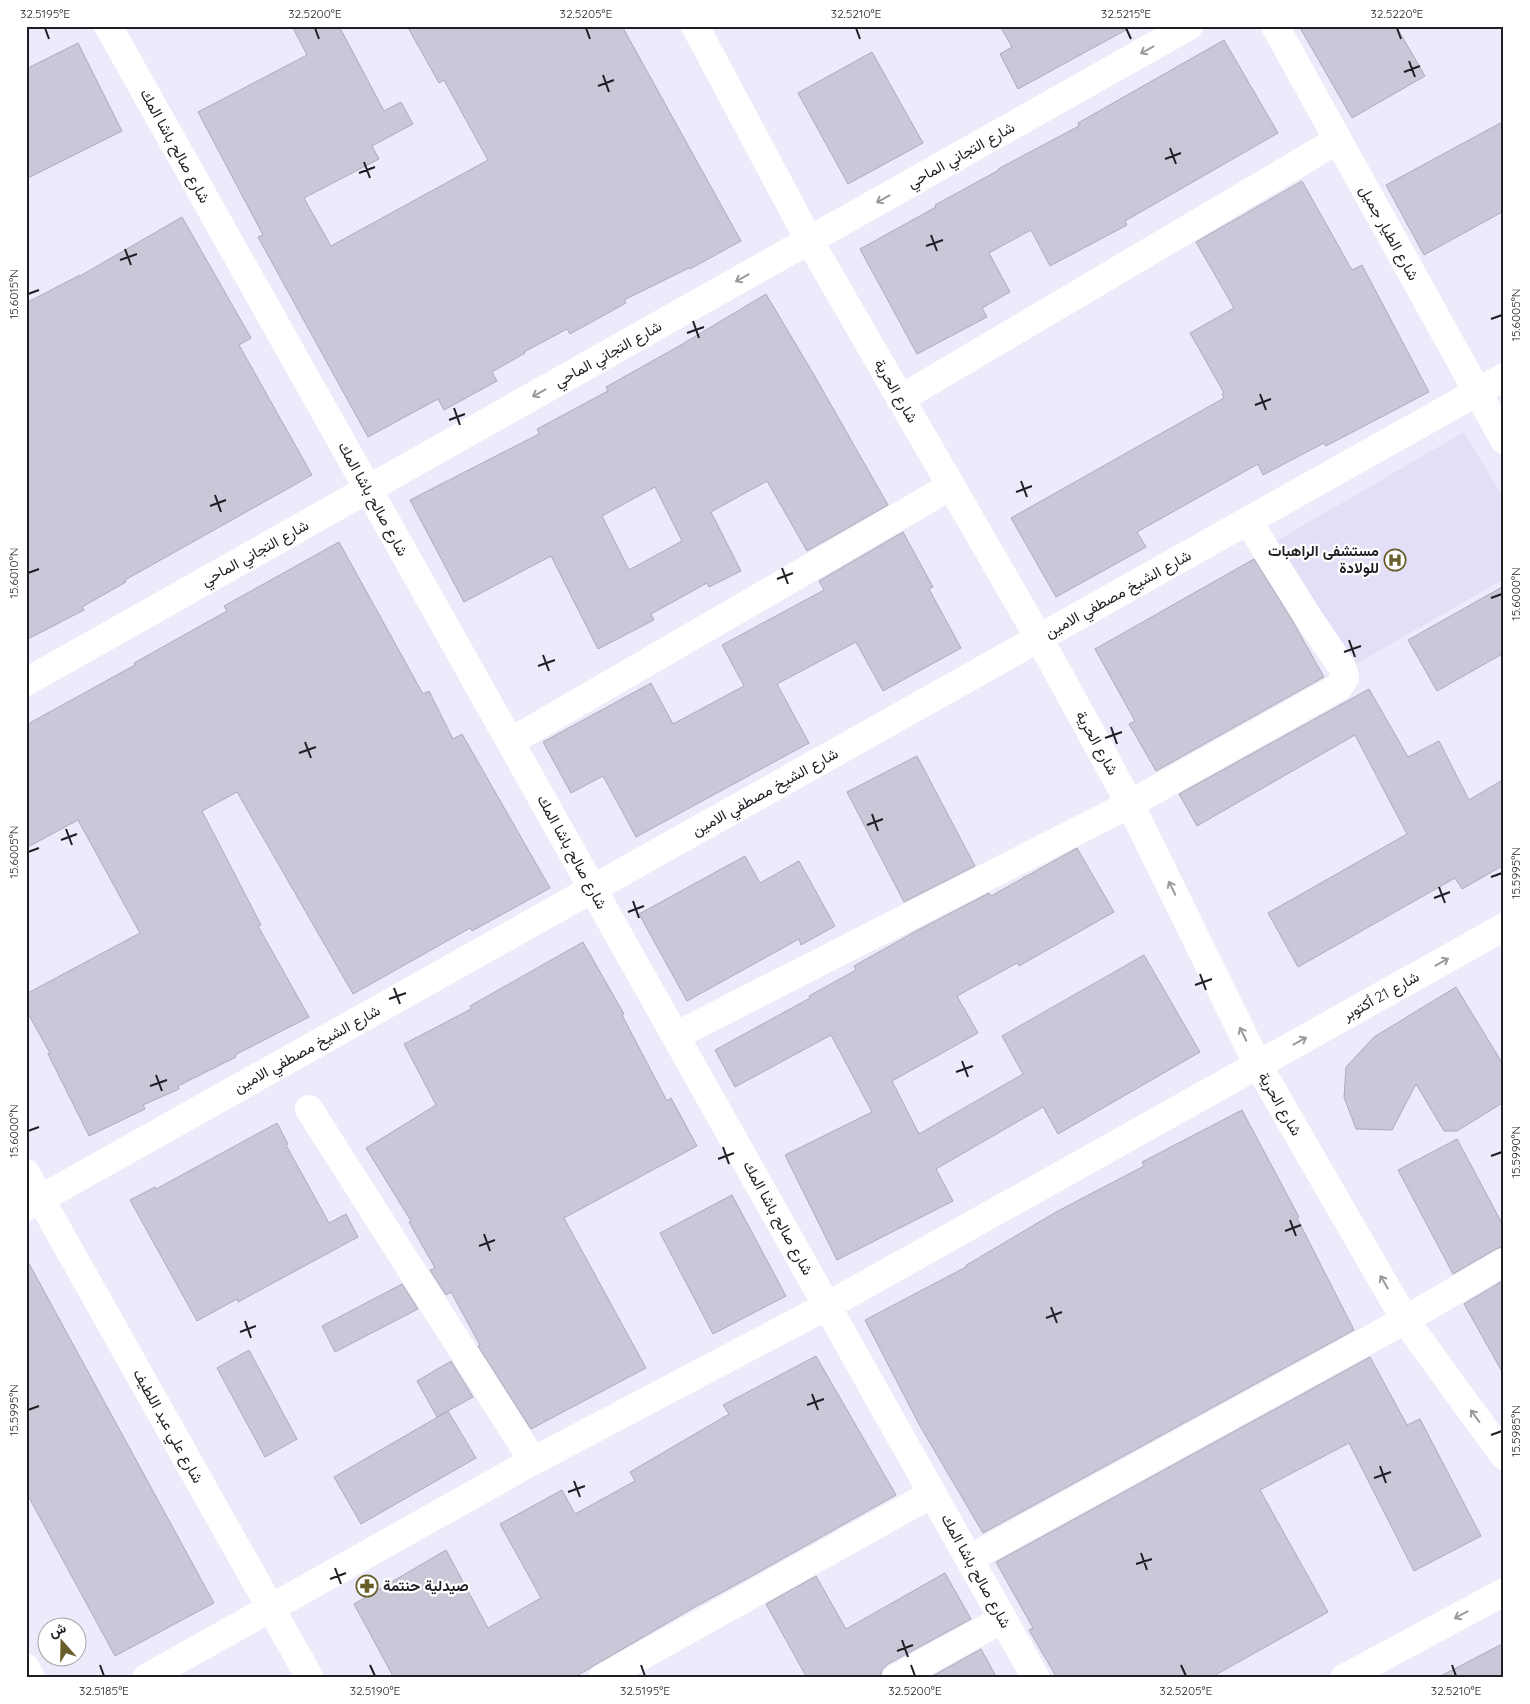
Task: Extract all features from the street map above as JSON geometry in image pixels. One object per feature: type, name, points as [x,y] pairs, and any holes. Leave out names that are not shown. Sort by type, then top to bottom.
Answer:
[{"type":"street","name":"شارع صالح باشا المك","points":[[108,26],[1036,1678]]},
{"type":"street","name":"شارع الحرية","points":[[695,26],[809,240],[1039,638],[1130,804],[1258,1065],[1405,1320],[1504,1456]]},
{"type":"street","name":"شارع التجاني الماحي","points":[[26,682],[1189,26]]},
{"type":"street","name":"شارع الطيار جميل","points":[[1275,26],[1504,440]]},
{"type":"street","points":[[900,399],[1338,140]]},
{"type":"street","name":"شارع الشيخ مصطفي الامين","points":[[33,1203],[1504,377]]},
{"type":"street","points":[[510,742],[951,486]]},
{"type":"street","points":[[675,1036],[1130,804],[1339,688],[1345,678],[1342,667],[1248,521]]},
{"type":"street","name":"شارع 21 أكتوبر","points":[[146,1678],[533,1461],[827,1306],[1504,927]]},
{"type":"street","points":[[308,1109],[533,1461]]},
{"type":"street","name":"شارع علي عبد اللطيف","points":[[26,1173],[33,1203],[271,1608],[310,1678]]},
{"type":"street","points":[[969,1559],[1405,1320],[1504,1262]]},
{"type":"street","points":[[607,1677],[932,1494]]},
{"type":"street","points":[[1344,1678],[1504,1592]]},
{"type":"street","points":[[896,1678],[1003,1619]]},
{"type":"street","points":[[26,1668],[31,1678]]},
{"type":"shaded area","name":"مستشفى الراهبات للولادة","points":[[1464,432],[1504,500],[1504,579],[1349,668],[1275,542]]},
{"type":"building","points":[[292,26],[339,26],[384,111],[401,102],[413,124],[372,146],[379,159],[304,198],[331,246],[488,160],[444,80],[439,83],[407,26],[622,26],[741,241],[690,269],[624,300],[626,303],[570,334],[567,329],[524,352],[492,372],[497,381],[444,410],[438,399],[368,437],[258,237],[263,235],[198,112],[307,55]]},
{"type":"building","points":[[1000,26],[1133,26],[1018,89],[1000,54],[1012,47]]},
{"type":"building","points":[[1299,26],[1396,26],[1425,76],[1352,118]]},
{"type":"building","points":[[1224,40],[1278,133],[1125,221],[1127,225],[1050,266],[1031,230],[989,253],[1010,292],[982,308],[987,317],[917,354],[860,249],[936,207],[935,205],[998,169],[1079,126],[1078,123]]},
{"type":"building","points":[[78,43],[122,131],[26,179],[26,69]]},
{"type":"building","points":[[872,52],[923,143],[848,184],[798,93]]},
{"type":"building","points":[[1504,121],[1504,211],[1424,255],[1386,185]]},
{"type":"building","points":[[1302,181],[1352,270],[1362,265],[1429,392],[1326,446],[1324,443],[1263,475],[1258,464],[1137,532],[1146,547],[1056,597],[1011,518],[1224,398],[1222,394],[1224,393],[1190,333],[1234,308],[1196,242]]},
{"type":"building","points":[[182,217],[251,338],[239,345],[312,475],[125,580],[126,582],[82,607],[84,610],[26,640],[26,303],[80,276]]},
{"type":"building","points":[[766,294],[888,505],[807,551],[767,481],[711,512],[741,571],[709,587],[707,583],[651,614],[654,620],[598,649],[551,556],[464,602],[410,500],[539,434],[537,429],[608,391],[606,387]],"holes":[[[655,487],[682,541],[629,570],[602,516]]]},
{"type":"building","points":[[903,532],[933,587],[929,589],[961,648],[883,691],[856,642],[777,684],[809,743],[636,837],[603,776],[571,793],[543,742],[651,683],[673,724],[744,686],[722,645],[824,590],[819,581]]},
{"type":"building","points":[[339,542],[423,694],[429,691],[453,739],[462,734],[550,888],[472,931],[470,928],[353,994],[237,792],[202,811],[261,925],[258,926],[309,1017],[178,1086],[179,1089],[143,1105],[145,1109],[89,1136],[48,1054],[50,1053],[26,1010],[26,994],[140,933],[78,820],[26,848],[26,725],[135,665],[134,663],[227,611],[224,606]]},
{"type":"building","points":[[1254,559],[1292,620],[1324,677],[1156,771],[1129,724],[1135,721],[1095,649]]},
{"type":"building","points":[[1504,586],[1504,653],[1437,691],[1408,640]]},
{"type":"building","points":[[1369,689],[1408,757],[1439,741],[1469,800],[1504,779],[1504,865],[1462,889],[1455,878],[1298,967],[1268,913],[1407,834],[1355,735],[1197,826],[1179,794]]},
{"type":"building","points":[[917,756],[975,866],[904,902],[847,792]]},
{"type":"building","points":[[1077,848],[1114,912],[1019,966],[1017,963],[957,996],[978,1033],[892,1081],[919,1134],[1023,1074],[1002,1036],[1144,955],[1200,1052],[1058,1134],[1043,1107],[936,1169],[953,1201],[837,1260],[785,1155],[872,1112],[831,1035],[735,1087],[715,1050],[810,998],[809,996],[856,970],[854,966],[918,930],[989,893],[991,896]]},
{"type":"building","points":[[745,856],[760,883],[799,861],[835,926],[801,945],[799,939],[687,1001],[639,914]]},
{"type":"building","points":[[583,942],[624,1014],[622,1015],[667,1101],[671,1098],[697,1146],[564,1218],[646,1368],[531,1429],[478,1346],[480,1345],[451,1292],[446,1295],[430,1270],[435,1268],[409,1222],[411,1221],[366,1148],[436,1105],[404,1044],[471,1009],[470,1006]]},
{"type":"building","points":[[1456,987],[1504,1066],[1504,1102],[1457,1131],[1444,1131],[1416,1084],[1392,1130],[1356,1129],[1344,1097],[1346,1067],[1374,1037]]},
{"type":"building","points":[[1242,1110],[1299,1217],[1297,1218],[1354,1330],[983,1533],[920,1426],[865,1320],[966,1267],[1056,1212],[1144,1166],[1142,1162]]},
{"type":"building","points":[[277,1123],[288,1144],[286,1145],[329,1223],[346,1214],[358,1237],[238,1302],[237,1299],[197,1321],[130,1200],[155,1187],[156,1189]]},
{"type":"building","points":[[1457,1139],[1504,1227],[1504,1246],[1453,1274],[1398,1170]]},
{"type":"building","points":[[732,1195],[786,1296],[713,1334],[660,1233]]},
{"type":"building","points":[[26,1258],[214,1603],[115,1656],[26,1492]]},
{"type":"building","points":[[1504,1280],[1504,1375],[1464,1304]]},
{"type":"building","points":[[402,1284],[418,1309],[335,1352],[322,1326]]},
{"type":"building","points":[[249,1350],[297,1439],[265,1457],[217,1368]]},
{"type":"building","points":[[816,1356],[896,1495],[693,1608],[573,1678],[394,1678],[354,1604],[446,1550],[488,1628],[541,1598],[500,1524],[562,1490],[575,1514],[635,1481],[630,1472],[729,1414],[723,1405]]},
{"type":"building","points":[[1370,1357],[1407,1425],[1420,1419],[1481,1536],[1414,1571],[1349,1443],[1260,1490],[1328,1612],[1210,1678],[1057,1678],[1029,1630],[1033,1628],[996,1562]]},
{"type":"building","points":[[451,1361],[473,1397],[437,1417],[417,1381]]},
{"type":"building","points":[[448,1411],[476,1458],[361,1524],[334,1477]]},
{"type":"building","points":[[945,1573],[971,1619],[888,1664],[882,1670],[880,1678],[807,1678],[766,1604],[816,1576],[846,1629]]},
{"type":"building","points":[[1504,1643],[1504,1678],[1437,1678]]},
{"type":"building","points":[[981,1649],[997,1678],[929,1678]]},
{"type":"place","name":"مستشفى الراهبات للولادة","points":[[1395,560]]},
{"type":"place","name":"صيدلية حنتمة","points":[[367,1586]]}]
